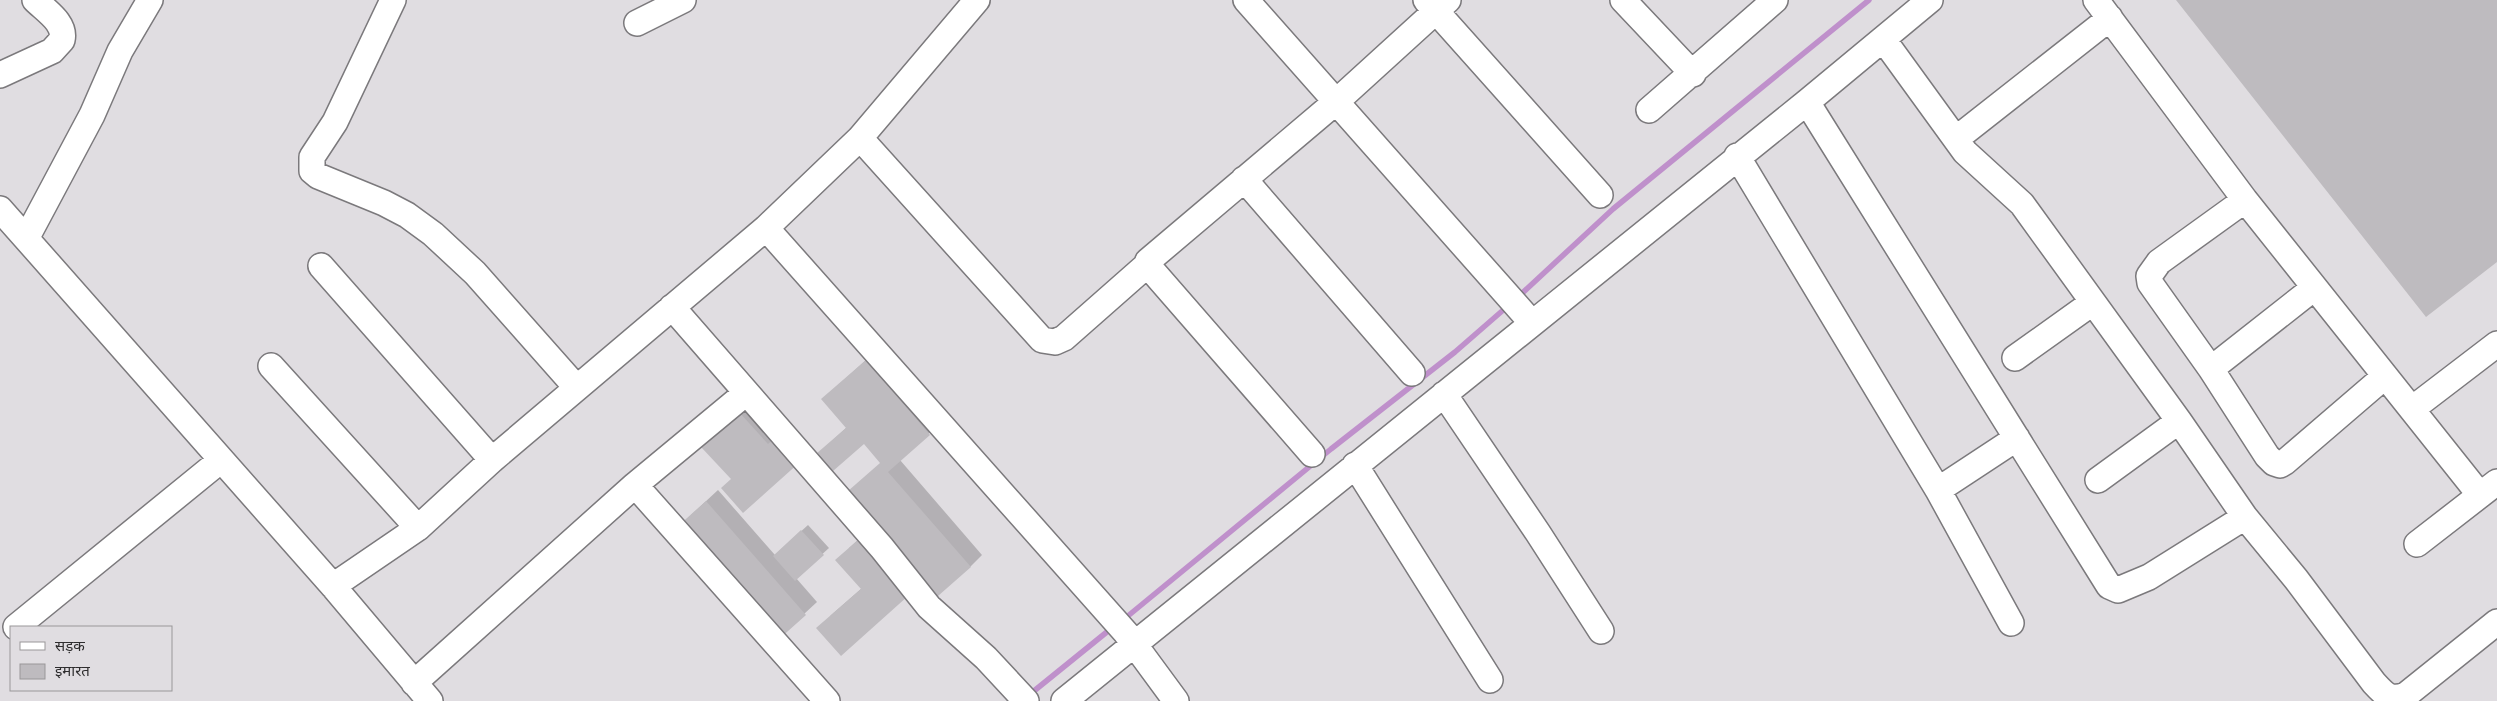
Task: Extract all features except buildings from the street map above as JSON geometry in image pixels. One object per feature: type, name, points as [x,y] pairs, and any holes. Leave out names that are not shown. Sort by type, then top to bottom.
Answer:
[{"type":"street","points":[[0,75],[52,50],[62,40],[63,31],[60,25],[35,0]]},
{"type":"street","points":[[27,237],[92,115],[120,51],[150,0]]},
{"type":"street","points":[[393,0],[335,122],[312,157],[312,171],[318,176],[384,203],[407,215],[433,234],[475,273],[576,387]]},
{"type":"street","points":[[637,23],[683,0]]},
{"type":"street","points":[[333,586],[418,528],[576,387],[766,228],[860,138],[977,0]]},
{"type":"street","points":[[1246,0],[1521,310]]},
{"type":"street","points":[[1623,0],[1693,74]]},
{"type":"street","points":[[1064,701],[1125,633],[1355,465],[1444,394],[1521,310],[1737,156],[1807,102],[1930,0]]},
{"type":"street","points":[[860,138],[1042,340],[1055,342],[1064,338],[1148,264],[1150,257],[1337,101],[1437,4],[1600,195]]},
{"type":"street","points":[[1649,110],[1693,74],[1763,4]]},
{"type":"street","points":[[1956,138],[2103,9],[2245,200],[2384,377],[2489,489],[2417,544]]},
{"type":"street","points":[[1883,39],[1976,165],[1999,181],[2022,204],[2179,421],[2245,517],[2296,579],[2374,683],[2387,697],[2396,699],[2406,695],[2497,622]]},
{"type":"street","points":[[1807,102],[2109,586],[2118,590],[2149,577],[2245,517]]},
{"type":"street","points":[[1737,156],[1938,490],[2011,623]]},
{"type":"street","points":[[1244,178],[1412,373]]},
{"type":"street","points":[[2245,200],[2159,262],[2149,276],[2150,283],[2211,368],[2267,456],[2274,463],[2280,465],[2384,377]]},
{"type":"street","points":[[0,209],[27,237],[333,586],[422,692],[635,485],[746,393]]},
{"type":"street","points":[[766,228],[1125,633],[1176,701]]},
{"type":"street","points":[[1148,264],[1312,454]]},
{"type":"street","points":[[321,266],[492,460]]},
{"type":"street","points":[[2211,368],[2314,288]]},
{"type":"street","points":[[2015,358],[2092,303]]},
{"type":"street","points":[[672,307],[882,548],[929,607],[986,658],[1026,701]]},
{"type":"street","points":[[2412,409],[2497,344]]},
{"type":"street","points":[[270,366],[418,528]]},
{"type":"street","points":[[1444,394],[1538,533],[1601,631]]},
{"type":"street","points":[[2098,480],[2179,421]]},
{"type":"street","points":[[1938,490],[2017,438]]},
{"type":"street","points":[[17,626],[221,460]]},
{"type":"street","points":[[1355,465],[1490,680]]},
{"type":"street","points":[[635,485],[827,701]]},
{"type":"street","points":[[0,640],[10,632]]},
{"type":"waterway","points":[[1518,297],[1613,209],[1869,0]]},
{"type":"waterway","points":[[1123,620],[1331,449],[1455,352],[1509,305]]},
{"type":"waterway","points":[[1029,695],[1113,627]]}]
